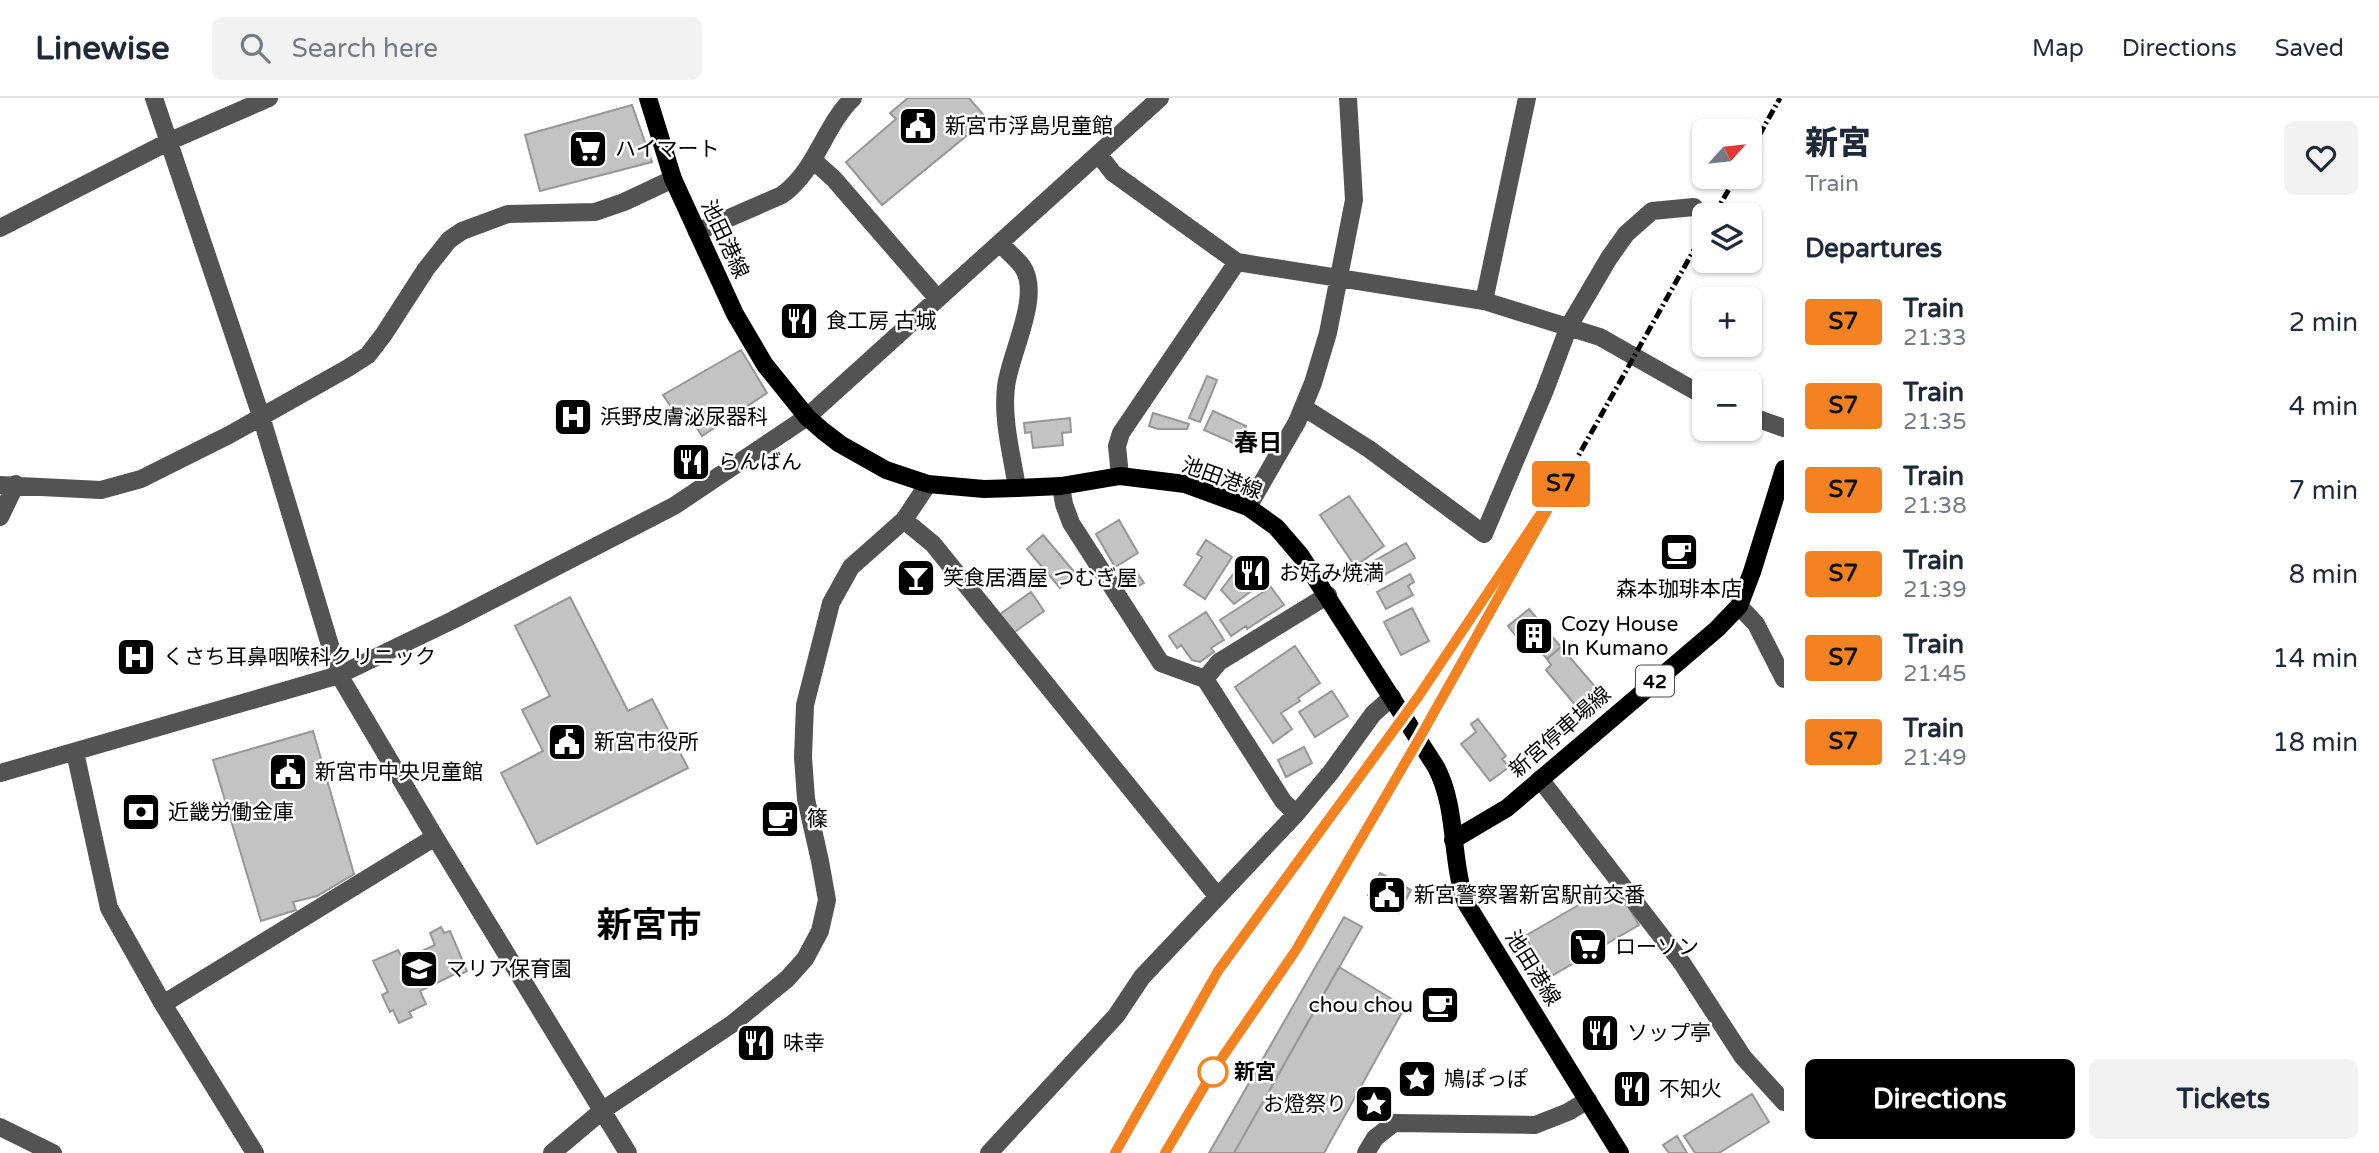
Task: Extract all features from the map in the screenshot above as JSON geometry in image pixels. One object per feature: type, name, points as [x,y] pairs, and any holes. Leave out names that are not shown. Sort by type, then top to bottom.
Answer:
[{"type":"main road","name":"池田港線","points":[[648,98],[673,179],[748,338],[765,365],[807,417],[840,444],[886,470],[928,484],[984,489],[1017,488],[1061,486],[1120,476],[1185,484],[1248,507],[1288,539],[1328,596],[1444,783],[1460,883],[1466,903],[1619,1153]]},
{"type":"main road","name":"新宮停車場線","points":[[1453,840],[1507,808],[1717,629],[1739,606],[1783,480]]},
{"type":"street","points":[[154,98],[261,416],[339,675],[628,1153]]},
{"type":"street","points":[[0,228],[170,141],[268,98]]},
{"type":"street","points":[[697,232],[782,195],[794,186],[813,160],[841,110],[853,98]]},
{"type":"street","points":[[0,773],[339,675],[453,620],[674,506],[807,417],[1160,98]]},
{"type":"street","points":[[1248,507],[1297,422],[1328,333],[1354,200],[1348,98]]},
{"type":"street","points":[[1484,301],[1527,98]]},
{"type":"street","points":[[1099,155],[1113,173],[1237,262],[1484,301],[1600,337],[1692,389]]},
{"type":"street","points":[[813,160],[834,179],[937,299]]},
{"type":"street","points":[[0,517],[8,484],[101,489],[141,480],[229,435],[348,368],[368,355],[426,269],[449,240],[462,231],[508,214],[595,212],[673,179]]},
{"type":"street","points":[[1303,407],[1369,449],[1484,534],[1569,326],[1626,234],[1652,211],[1692,207]]},
{"type":"street","points":[[1000,243],[1024,268],[1029,286],[1026,309],[1006,384],[1005,415],[1017,488]]},
{"type":"street","points":[[1120,476],[1117,446],[1121,433],[1237,262]]},
{"type":"street","points":[[1762,420],[1784,428]]},
{"type":"street","points":[[552,1153],[603,1110],[732,1024],[778,987],[805,959],[820,932],[827,900],[806,799],[803,757],[805,705],[831,603],[851,567],[904,520],[928,484]]},
{"type":"street","points":[[1061,486],[1064,504],[1072,523],[1161,663],[1205,679],[1283,801],[1296,814]]},
{"type":"street","points":[[904,520],[933,544],[1218,897]]},
{"type":"street","points":[[1205,679],[1219,662],[1328,596]]},
{"type":"street","points":[[1739,606],[1756,624],[1784,679]]},
{"type":"street","points":[[989,1153],[1116,1016],[1142,977],[1296,814],[1331,772],[1373,714],[1392,697]]},
{"type":"street","points":[[75,752],[109,908],[163,1004],[255,1153]]},
{"type":"street","points":[[1540,779],[1682,963],[1743,1057],[1784,1102]]},
{"type":"street","points":[[163,1004],[435,837]]},
{"type":"street","points":[[1366,1153],[1375,1138],[1394,1123],[1535,1125],[1568,1112],[1588,1100]]},
{"type":"street","points":[[0,1127],[52,1153]]},
{"type":"building","points":[[908,98],[969,98],[987,119],[882,205],[846,162],[896,119],[890,113]]},
{"type":"building","name":"ハイマート","points":[[632,105],[652,162],[540,191],[525,135]]},
{"type":"building","points":[[741,350],[767,393],[702,436],[684,407],[674,411],[663,395]]},
{"type":"building","points":[[1207,376],[1217,380],[1200,422],[1189,418]]},
{"type":"building","points":[[1213,411],[1246,426],[1238,445],[1204,430]]},
{"type":"building","points":[[1153,413],[1189,424],[1187,429],[1158,429],[1149,426]]},
{"type":"building","points":[[1070,418],[1071,432],[1062,433],[1063,445],[1033,448],[1031,432],[1025,433],[1024,423]]},
{"type":"building","points":[[1349,496],[1384,546],[1355,566],[1320,515]]},
{"type":"building","points":[[1119,520],[1138,553],[1115,567],[1096,534]]},
{"type":"building","points":[[1043,535],[1076,574],[1060,588],[1027,549]]},
{"type":"building","points":[[1206,540],[1232,557],[1205,599],[1184,585],[1202,557],[1197,554]]},
{"type":"building","points":[[1406,543],[1415,558],[1368,584],[1360,569]]},
{"type":"building","points":[[1244,560],[1256,575],[1259,572],[1266,580],[1234,604],[1221,590]]},
{"type":"building","points":[[1137,573],[1144,583],[1133,589],[1127,579]]},
{"type":"building","points":[[1410,574],[1414,582],[1408,586],[1413,595],[1386,609],[1377,592]]},
{"type":"building","points":[[1271,587],[1284,605],[1231,636],[1220,620]]},
{"type":"building","points":[[1031,592],[1044,611],[1012,634],[999,615]]},
{"type":"building","points":[[570,597],[628,711],[652,699],[688,768],[537,844],[501,773],[543,751],[522,710],[550,696],[515,626]]},
{"type":"building","points":[[1412,608],[1429,641],[1401,655],[1384,622]]},
{"type":"building","name":"Cozy House In Kumano","points":[[1529,609],[1561,647],[1547,659],[1538,648],[1530,654],[1508,626]]},
{"type":"building","points":[[1206,612],[1224,640],[1211,648],[1214,652],[1200,662],[1192,660],[1181,645],[1177,648],[1169,636]]},
{"type":"building","points":[[1295,646],[1320,683],[1281,713],[1292,729],[1273,743],[1235,687]]},
{"type":"building","points":[[1561,647],[1598,690],[1577,707],[1546,670],[1551,665],[1547,659]]},
{"type":"building","points":[[1332,691],[1348,716],[1315,737],[1299,712]]},
{"type":"building","points":[[1478,719],[1506,756],[1502,759],[1509,767],[1490,781],[1461,744],[1476,732],[1471,724]]},
{"type":"building","points":[[313,731],[354,874],[317,896],[293,902],[296,910],[261,921],[213,760]]},
{"type":"building","points":[[1304,747],[1312,763],[1286,777],[1278,760]]},
{"type":"building","points":[[1380,873],[1411,890],[1399,913],[1368,895]]},
{"type":"building","points":[[1615,884],[1639,925],[1548,978],[1525,936]]},
{"type":"building","points":[[1344,917],[1362,927],[1234,1153],[1209,1153]]},
{"type":"building","points":[[441,927],[444,933],[450,931],[467,971],[420,991],[426,1004],[409,1012],[412,1017],[399,1023],[382,995],[388,992],[373,961],[398,950],[403,960],[435,945],[430,933]]},
{"type":"building","points":[[1339,967],[1405,1007],[1324,1153],[1234,1153]]},
{"type":"building","points":[[1435,991],[1453,999],[1443,1020],[1425,1012]]},
{"type":"building","points":[[1752,1094],[1769,1122],[1719,1153],[1695,1153],[1684,1136]]},
{"type":"building","points":[[1677,1136],[1687,1153],[1669,1153],[1663,1145]]},
{"type":"railway","points":[[1762,130],[1780,98]]},
{"type":"railway","points":[[1721,203],[1729,189]]},
{"type":"railway","points":[[1165,1153],[1217,1065],[1295,950],[1408,759],[1692,253]]},
{"type":"railway","points":[[1115,1153],[1218,971],[1418,697],[1506,565]]},
{"type":"train","name":"S7","points":[[1115,1153],[1218,971],[1405,716],[1568,473],[1419,739],[1296,950],[1217,1065],[1165,1153]]},
{"type":"place","name":"新宮市浮島児童館","points":[[918,126]]},
{"type":"place","name":"ハイマート","points":[[588,149]]},
{"type":"place","name":"食工房 古城","points":[[799,321]]},
{"type":"place","name":"浜野皮膚泌尿器科","points":[[573,417]]},
{"type":"place","name":"らんばん","points":[[691,462]]},
{"type":"place","name":"森本珈琲本店","points":[[1679,552]]},
{"type":"place","name":"お好み焼満","points":[[1252,573]]},
{"type":"place","name":"笑食居酒屋 つむぎ屋","points":[[916,578]]},
{"type":"place","name":"Cozy House In Kumano","points":[[1534,636]]},
{"type":"place","name":"くさち耳鼻咽喉科クリニック","points":[[136,657]]},
{"type":"place","name":"新宮市役所","points":[[567,742]]},
{"type":"place","name":"新宮市中央児童館","points":[[288,772]]},
{"type":"place","name":"近畿労働金庫","points":[[141,812]]},
{"type":"place","name":"篠","points":[[780,819]]},
{"type":"place","name":"新宮警察署新宮駅前交番","points":[[1387,895]]},
{"type":"place","name":"ローソン","points":[[1588,947]]},
{"type":"place","name":"マリア保育園","points":[[419,969]]},
{"type":"place","name":"chou chou","points":[[1440,1005]]},
{"type":"place","name":"ソップ亭","points":[[1600,1033]]},
{"type":"place","name":"味幸","points":[[756,1043]]},
{"type":"place","name":"新宮","points":[[1213,1072]]},
{"type":"place","name":"鳩ぽっぽ","points":[[1417,1079]]},
{"type":"place","name":"不知火","points":[[1632,1089]]},
{"type":"place","name":"お燈祭り","points":[[1374,1104]]},
{"type":"district","name":"春日","points":[[1258,443]]},
{"type":"district","name":"新宮市","points":[[649,925]]}]
